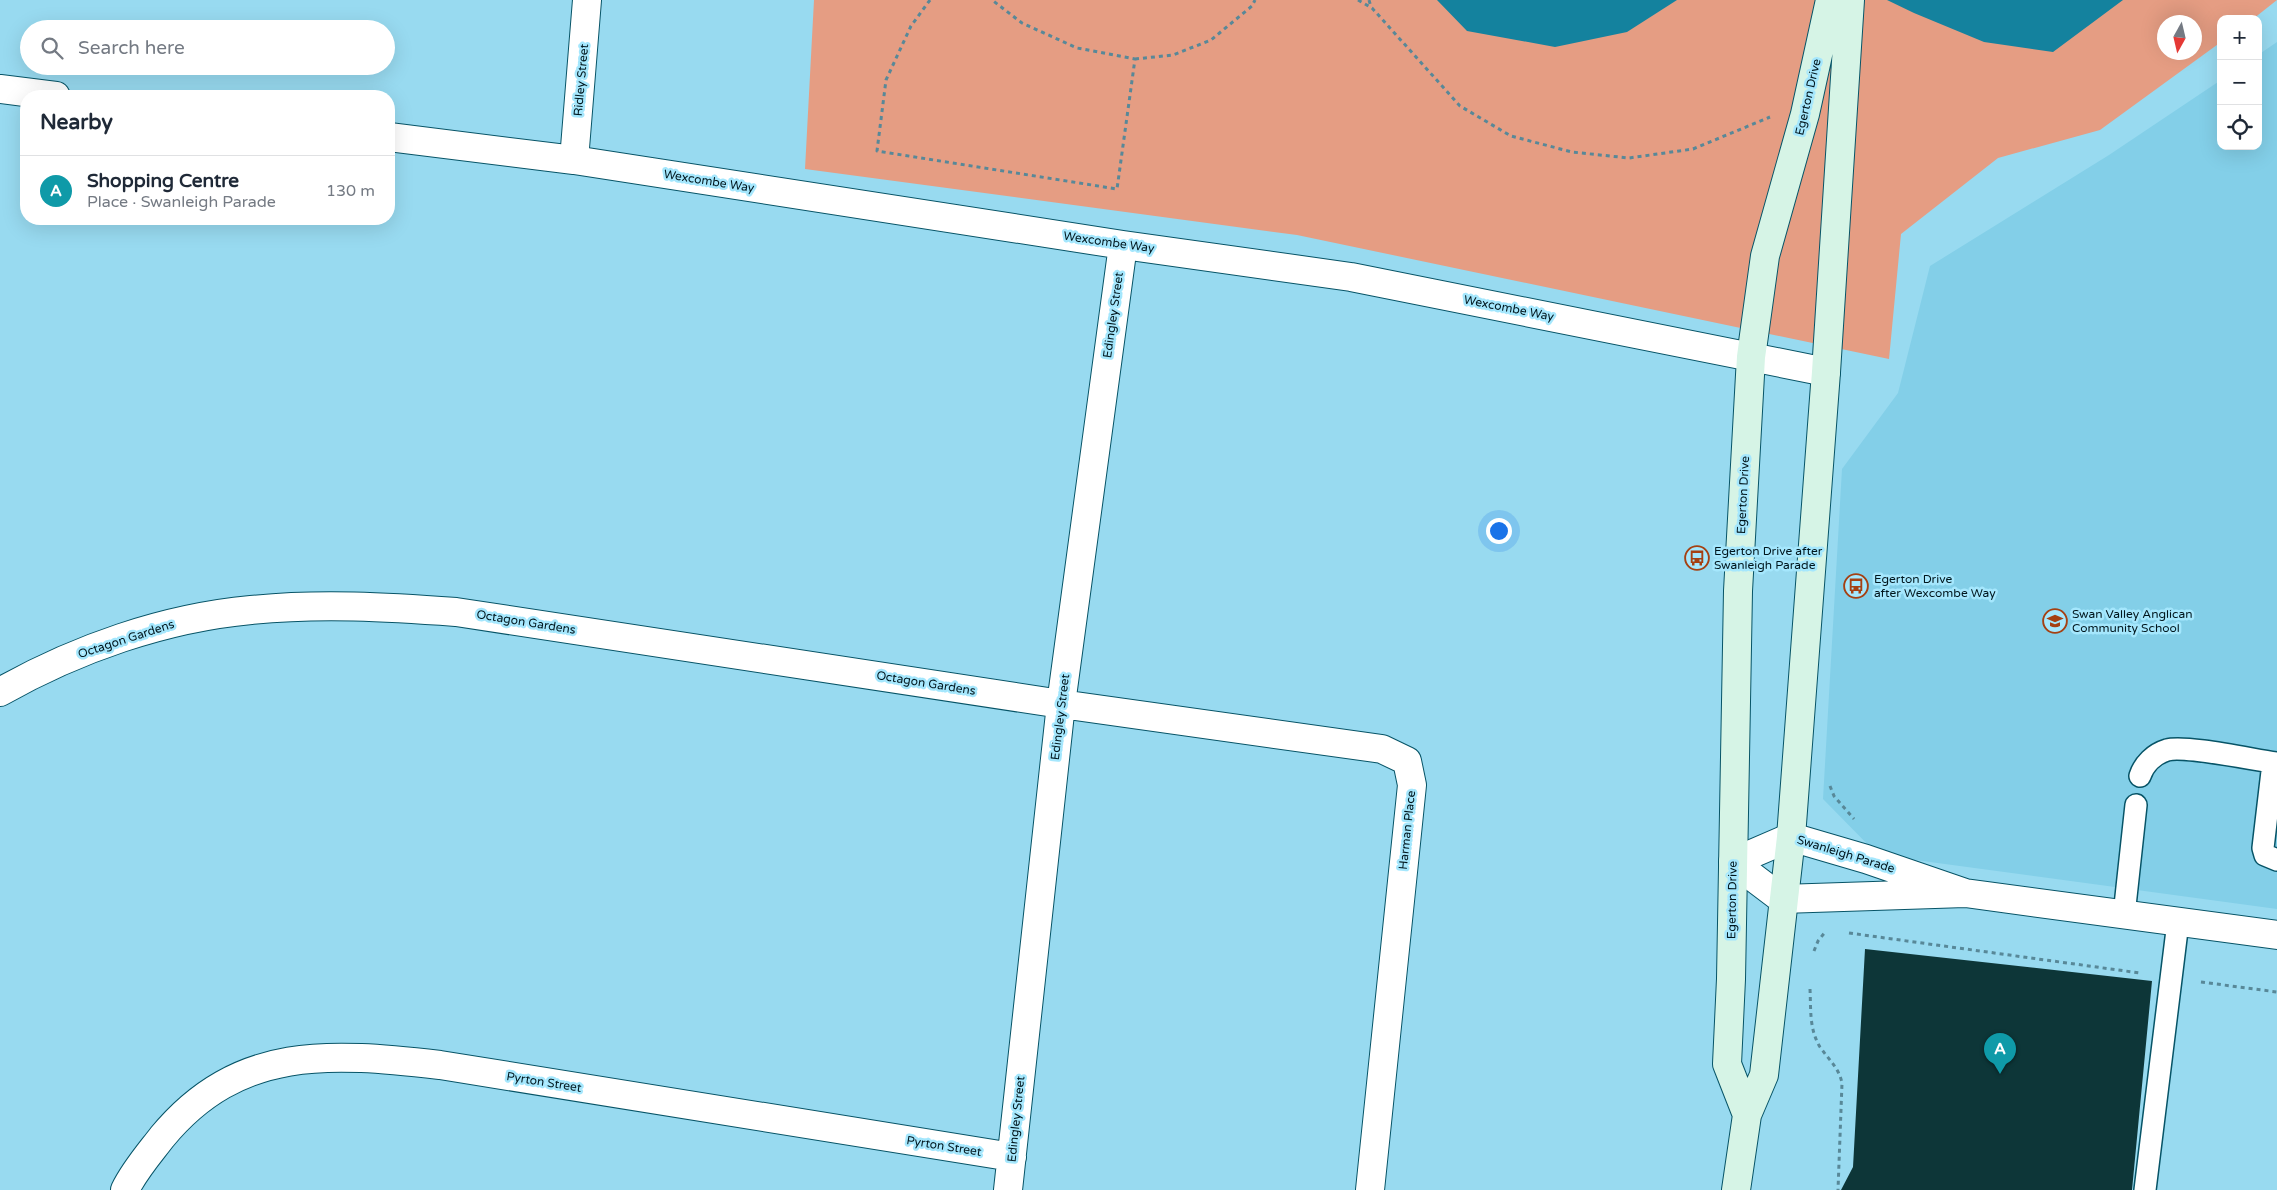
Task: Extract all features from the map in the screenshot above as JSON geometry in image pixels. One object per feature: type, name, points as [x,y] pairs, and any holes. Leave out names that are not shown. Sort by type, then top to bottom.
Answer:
[{"type":"street","name":"Ridley Street","points":[[574,160],[587,0]]},
{"type":"street","name":"Egerton Drive","points":[[1747,1115],[1726,1064],[1731,979],[1738,591],[1751,357],[1765,256],[1805,114],[1844,1]]},
{"type":"street","name":"Egerton Drive","points":[[1736,1190],[1747,1115],[1764,1075],[1782,899],[1791,837],[1826,372],[1844,1]]},
{"type":"street","points":[[0,89],[20,92]]},
{"type":"street","name":"Wexcombe Way","points":[[395,138],[574,160],[1123,245],[1351,277],[1826,372]]},
{"type":"street","name":"Edingley Street","points":[[1008,1190],[1061,704],[1123,245]]},
{"type":"street","name":"Octagon Gardens","points":[[0,692],[70,658],[135,634],[186,620],[250,610],[317,606],[380,606],[466,613],[1061,704]]},
{"type":"street","name":"Harman Place","points":[[1061,704],[1382,749],[1407,761],[1412,784],[1370,1190]]},
{"type":"street","name":"Swanleigh Parade","points":[[1733,862],[1791,837],[1866,859],[1965,893]]},
{"type":"street","points":[[1733,862],[1782,899]]},
{"type":"street","name":"Swanleigh Parade","points":[[1782,899],[1965,893],[2277,935]]},
{"type":"street","name":"Pyrton Street","points":[[125,1190],[129,1181],[151,1151],[179,1117],[208,1094],[241,1076],[274,1064],[316,1057],[374,1058],[440,1065],[1012,1157]]},
{"type":"lane","points":[[2140,776],[2149,761],[2157,754],[2179,748],[2275,763],[2262,848],[2265,854],[2277,860]]},
{"type":"lane","points":[[2124,915],[2136,805]]},
{"type":"lane","points":[[2145,1190],[2178,922]]},
{"type":"path","points":[[930,0],[911,26],[886,80],[877,151],[1116,189],[1135,59]]},
{"type":"path","points":[[992,0],[1022,23],[1077,48],[1135,59],[1172,54],[1211,40],[1252,6],[1254,0]]},
{"type":"path","points":[[1358,0],[1372,8],[1460,106],[1511,136],[1572,152],[1629,158],[1693,149],[1778,113]]},
{"type":"path","points":[[1369,0],[1372,8]]},
{"type":"path","points":[[1812,957],[1818,941],[1827,930],[1834,931]]},
{"type":"path","points":[[1841,932],[2277,992]]},
{"type":"path","points":[[1811,982],[1811,1025],[1819,1045],[1840,1072],[1842,1083],[1838,1190]]},
{"type":"shaded area","points":[[814,0],[2277,0],[2258,15],[2217,15],[2217,45],[2202,56],[2202,15],[2157,15],[2157,60],[2196,60],[2100,130],[1998,158],[1901,234],[1889,359],[1297,235],[805,169]]},
{"type":"shaded area","points":[[1437,0],[1677,0],[1627,32],[1555,47],[1467,31]]},
{"type":"shaded area","points":[[1887,0],[2123,0],[2053,52],[1984,42]]},
{"type":"shaded area","name":"Swan Valley Anglican Community School","points":[[2277,42],[2277,909],[1878,855],[1823,799],[1842,469],[1898,393],[1930,266],[2109,155],[2217,83],[2217,150],[2262,150],[2262,52]]},
{"type":"building","points":[[1865,949],[2152,981],[2132,1190],[1841,1190],[1853,1167]]},
{"type":"place","name":"Egerton Drive after Swanleigh Parade","points":[[1697,558]]},
{"type":"place","name":"Egerton Drive after Wexcombe Way","points":[[1856,586]]},
{"type":"place","name":"Swan Valley Anglican Community School","points":[[2055,621]]},
{"type":"place","name":"Shopping Centre","points":[[2000,1074]]}]
